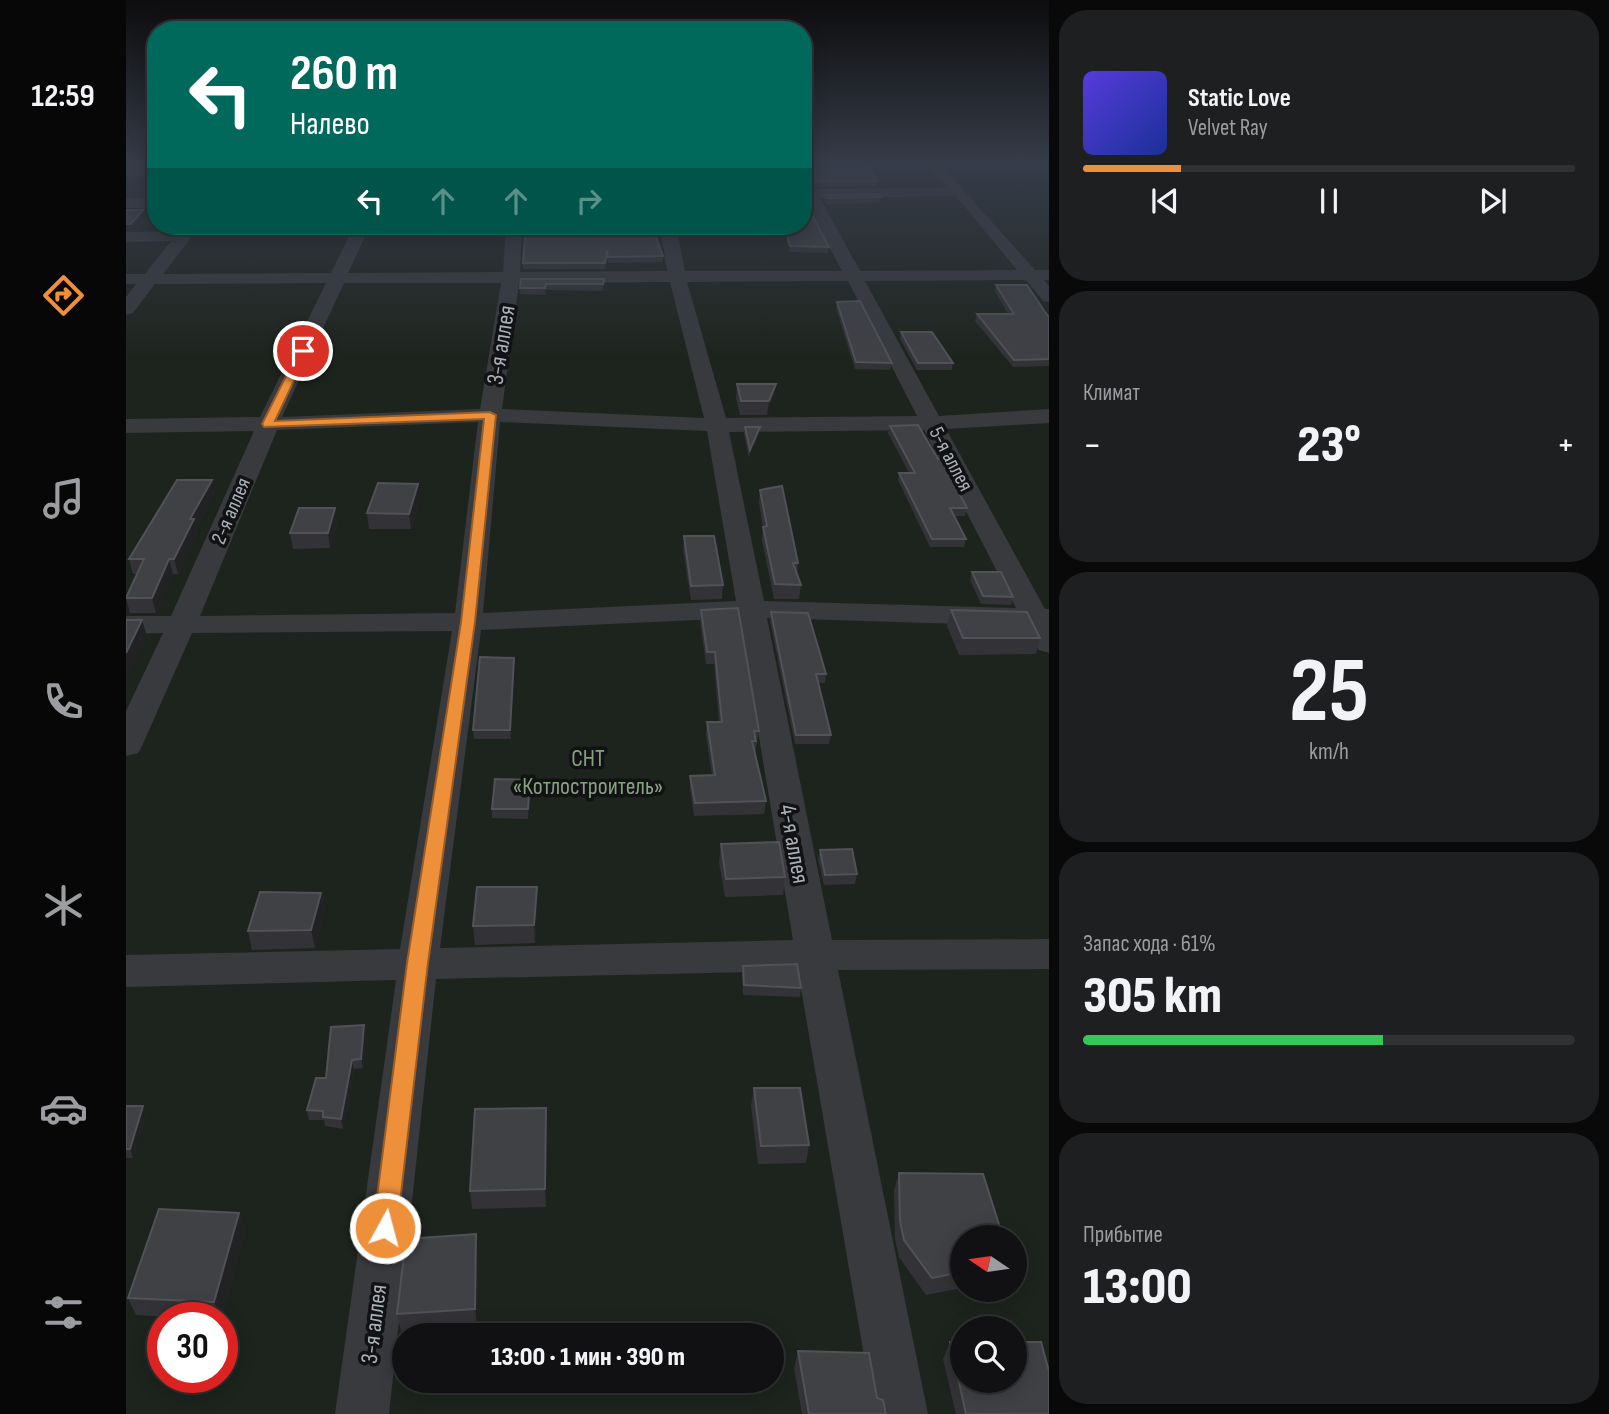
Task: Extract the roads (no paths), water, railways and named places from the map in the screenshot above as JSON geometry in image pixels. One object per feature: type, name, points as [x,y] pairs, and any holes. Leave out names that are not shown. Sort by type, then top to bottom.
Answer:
[{"type":"street","name":"5-я аллея","points":[[829,231],[932,423],[1043,618],[1049,644]]},
{"type":"street","points":[[993,231],[1049,297]]},
{"type":"street","points":[[126,237],[147,235]]},
{"type":"street","points":[[126,309],[185,235]]},
{"type":"street","name":"2-я аллея","points":[[126,746],[268,424],[358,235]]},
{"type":"street","name":"3-я аллея","points":[[362,1414],[418,963],[468,622],[490,415],[511,276],[513,235]]},
{"type":"street","name":"4-я аллея","points":[[670,235],[677,277],[717,425],[901,1414]]},
{"type":"street","points":[[126,279],[1049,275]]},
{"type":"street","points":[[126,426],[268,424],[490,415],[717,425],[932,423],[1049,416]]},
{"type":"street","points":[[126,625],[468,622],[751,609],[1043,618]]},
{"type":"street","points":[[126,971],[814,955],[1049,954]]},
{"type":"park label","name":"СНТ «Котлостроитель»","points":[[588,772]]}]
